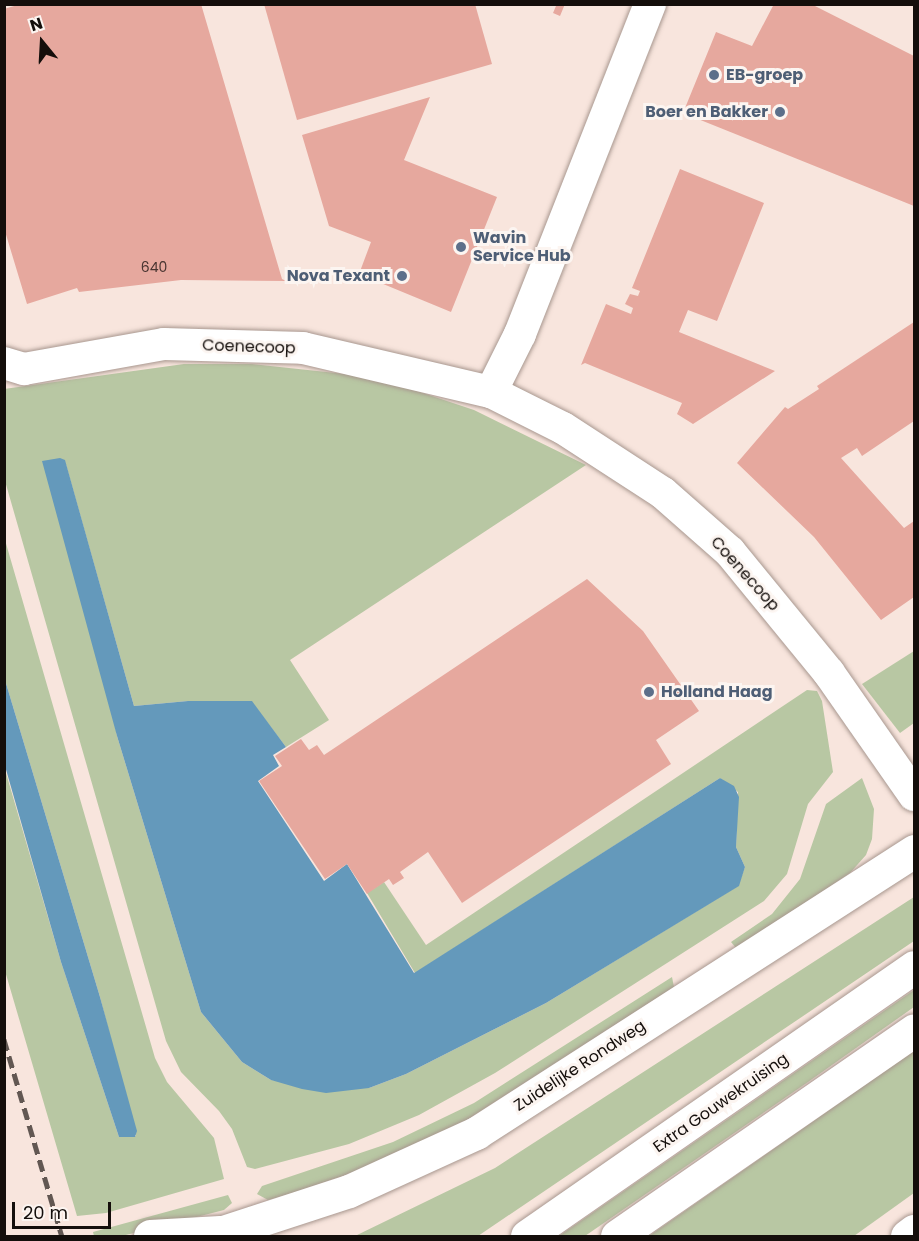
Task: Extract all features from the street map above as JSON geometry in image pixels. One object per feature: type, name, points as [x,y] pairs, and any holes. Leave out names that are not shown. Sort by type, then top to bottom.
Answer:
[{"type":"main road","name":"Zuidelijke Rondweg","points":[[150,1236],[216,1234],[349,1191],[476,1133],[915,851]]},
{"type":"main road","name":"Extra Gouwekruising","points":[[527,1236],[915,967]]},
{"type":"main road","points":[[617,1236],[915,1030]]},
{"type":"main road","points":[[907,1236],[915,1231]]},
{"type":"street","points":[[492,392],[520,334],[650,4]]},
{"type":"street","name":"Coenecoop","points":[[4,363],[24,369],[164,344],[303,348],[492,392],[563,428],[663,493],[730,552],[829,673],[915,795]]},
{"type":"green space","points":[[184,364],[252,364],[345,374],[402,386],[474,410],[586,465],[290,660],[329,720],[286,747],[251,701],[188,701],[134,706],[65,461],[117,736],[201,1012],[242,1062],[271,1080],[369,1088],[406,1074],[546,1003],[738,886],[745,867],[736,847],[738,792],[720,778],[415,973],[367,893],[384,882],[426,945],[807,690],[817,691],[822,701],[833,772],[808,804],[787,874],[764,901],[495,1073],[419,1115],[349,1144],[255,1169],[247,1167],[232,1129],[219,1111],[181,1072],[166,1041],[5,481],[4,389]]},
{"type":"green space","points":[[5,540],[155,1058],[167,1082],[214,1138],[224,1179],[106,1213],[77,1216],[5,971],[4,766],[61,962],[119,1137],[136,1136],[100,997],[5,680]]},
{"type":"green space","points":[[914,651],[914,723],[900,733],[862,684]]},
{"type":"green space","points":[[862,778],[874,809],[872,839],[866,855],[850,873],[737,949],[731,942],[772,914],[800,879],[826,804]]},
{"type":"green space","points":[[914,897],[914,941],[478,1236],[355,1236],[495,1168]]},
{"type":"green space","points":[[672,977],[674,987],[462,1123],[360,1170],[268,1200],[257,1194],[262,1186],[393,1142],[474,1103]]},
{"type":"green space","points":[[914,990],[914,1007],[808,1082],[585,1236],[559,1236]]},
{"type":"green space","points":[[914,1051],[914,1193],[854,1236],[649,1236]]},
{"type":"green space","points":[[228,1195],[232,1203],[224,1210],[122,1236],[94,1236],[93,1232]]},
{"type":"water","points":[[60,458],[65,460],[134,706],[188,701],[252,701],[286,747],[273,755],[279,766],[258,781],[324,881],[347,864],[414,973],[720,778],[734,786],[739,797],[736,847],[745,867],[739,886],[546,1003],[406,1074],[369,1088],[326,1093],[302,1089],[271,1080],[242,1062],[201,1012],[117,736],[42,461]]},
{"type":"water","points":[[5,680],[100,997],[137,1131],[135,1137],[119,1137],[61,962],[5,766]]},
{"type":"building","points":[[21,4],[201,4],[282,279],[286,281],[181,280],[79,292],[77,288],[27,304],[4,228],[4,9]]},
{"type":"building","points":[[264,4],[475,4],[492,64],[297,120]]},
{"type":"building","points":[[551,4],[565,4],[560,16],[553,13],[556,6]]},
{"type":"building","points":[[774,4],[811,4],[914,56],[914,206],[683,113],[716,32],[752,46]]},
{"type":"building","points":[[430,97],[404,160],[497,197],[451,312],[359,274],[371,242],[329,226],[302,135]]},
{"type":"building","points":[[680,169],[764,203],[717,321],[688,310],[679,332],[775,371],[693,424],[677,414],[682,403],[585,363],[581,365],[606,304],[631,314],[633,308],[625,304],[630,294],[638,296],[640,291],[632,288]]},
{"type":"building","points":[[914,322],[914,421],[862,456],[857,448],[841,458],[904,528],[914,521],[914,597],[881,620],[814,537],[737,463],[785,407],[788,409],[819,389],[817,386]]},
{"type":"building","points":[[587,579],[643,631],[699,711],[656,740],[671,764],[462,903],[428,852],[400,872],[404,878],[393,885],[389,879],[367,894],[347,864],[325,879],[259,781],[282,766],[275,756],[301,739],[309,750],[317,745],[324,755]]},
{"type":"railway","points":[[4,1039],[62,1236]]},
{"type":"place","name":"EB-groep","points":[[714,75]]},
{"type":"place","name":"Boer en Bakker","points":[[780,112]]},
{"type":"place","name":"Wavin Service Hub","points":[[461,247]]},
{"type":"place","name":"Nova Texant","points":[[402,276]]},
{"type":"place","name":"Holland Haag","points":[[649,692]]}]
